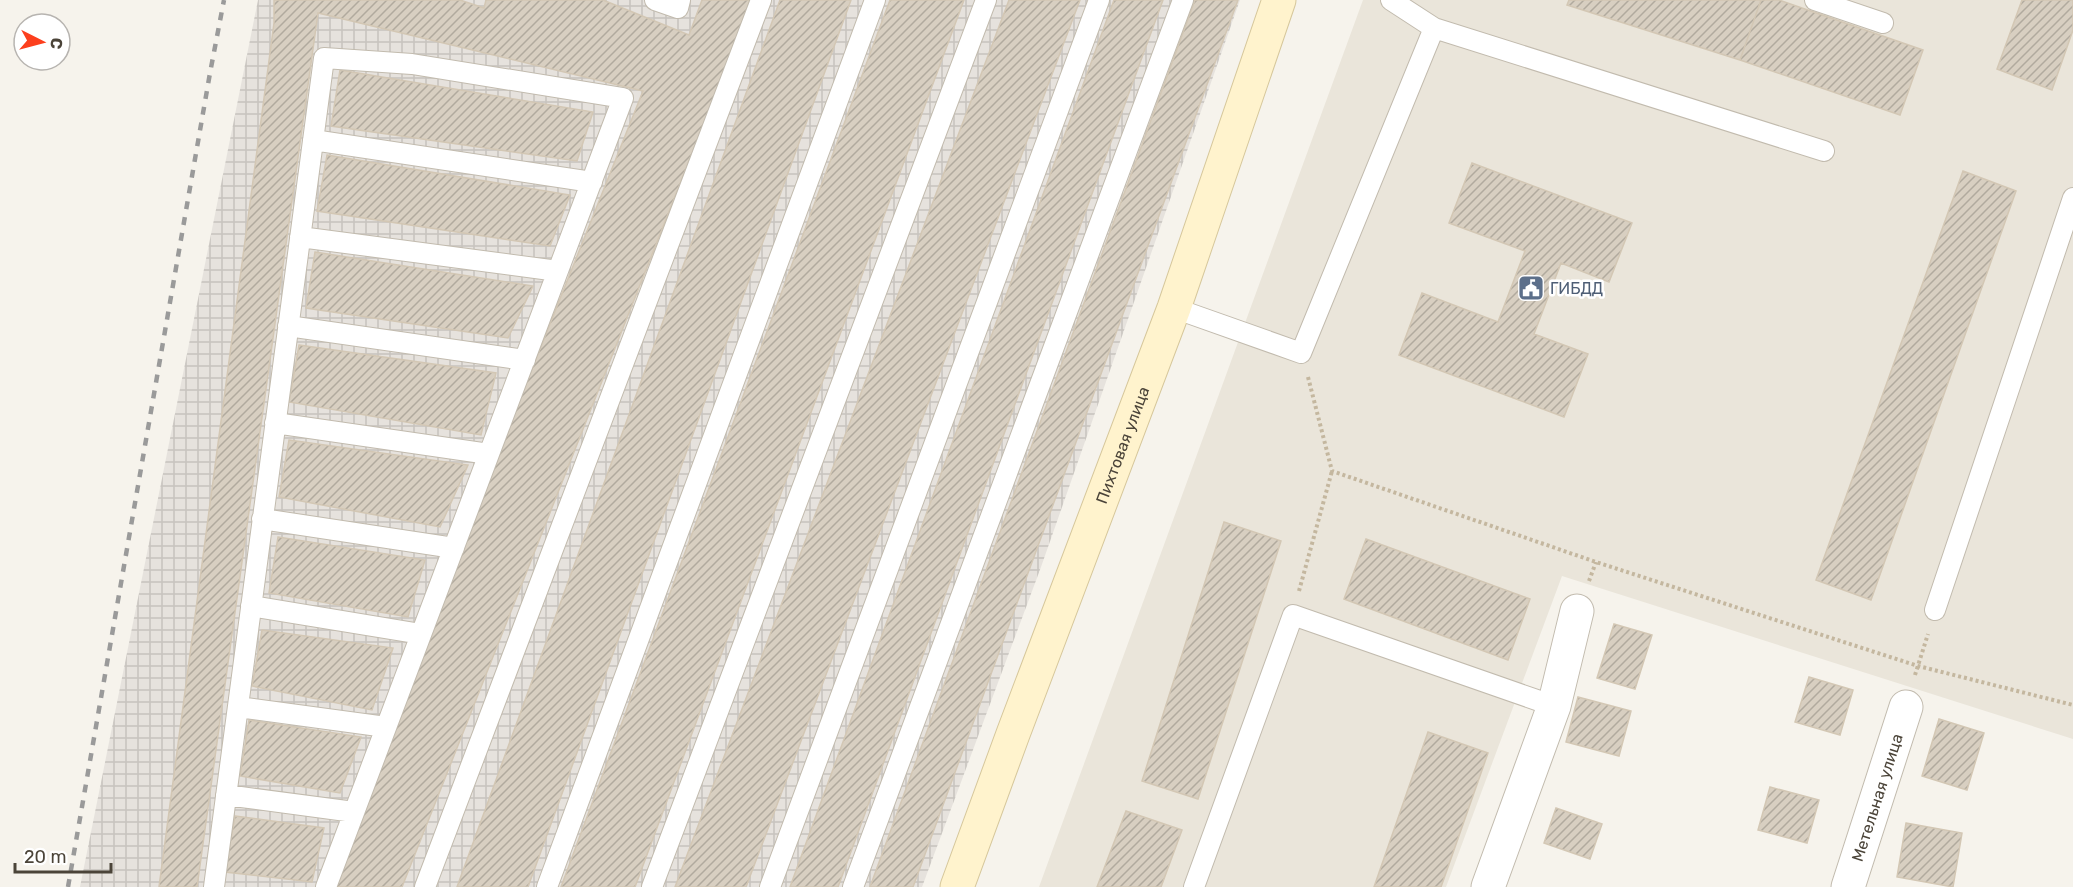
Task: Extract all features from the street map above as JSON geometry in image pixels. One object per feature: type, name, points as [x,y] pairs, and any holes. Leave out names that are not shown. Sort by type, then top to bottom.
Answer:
[{"type":"street","name":"Пихтовая улица","points":[[957,887],[1174,308],[1279,0]]},
{"type":"street","points":[[1488,887],[1554,706],[1577,611]]},
{"type":"street","name":"Метельная улица","points":[[1848,887],[1906,707]]},
{"type":"lane","points":[[655,0],[678,8],[680,0]]},
{"type":"lane","points":[[425,887],[761,0]]},
{"type":"lane","points":[[547,887],[875,0]]},
{"type":"lane","points":[[652,887],[986,0]]},
{"type":"lane","points":[[770,887],[1099,0]]},
{"type":"lane","points":[[853,887],[1183,0]]},
{"type":"lane","points":[[1391,0],[1434,28],[1824,151]]},
{"type":"lane","points":[[1815,0],[1882,23]]},
{"type":"lane","points":[[1174,308],[1302,353],[1434,28]]},
{"type":"lane","points":[[214,887],[324,58],[412,64],[623,98],[326,887]]},
{"type":"lane","points":[[313,140],[592,182]]},
{"type":"lane","points":[[1935,610],[2073,198]]},
{"type":"lane","points":[[300,237],[558,271]]},
{"type":"lane","points":[[288,326],[525,360]]},
{"type":"lane","points":[[275,423],[489,454]]},
{"type":"lane","points":[[262,519],[454,548]]},
{"type":"lane","points":[[251,606],[421,634]]},
{"type":"lane","points":[[1194,887],[1293,615],[1554,706]]},
{"type":"lane","points":[[238,707],[386,727]]},
{"type":"lane","points":[[226,795],[354,812]]},
{"type":"path","points":[[1293,615],[1332,471],[1302,353]]},
{"type":"path","points":[[1332,471],[1596,562],[1918,666],[2073,705]]},
{"type":"path","points":[[1906,707],[1935,610]]},
{"type":"shaded area","points":[[258,0],[1240,0],[1041,567],[922,887],[80,887]]},
{"type":"shaded area","points":[[1363,0],[2073,0],[2073,739],[1562,576],[1446,887],[1039,887]]},
{"type":"building","points":[[274,0],[460,0],[484,8],[486,0],[603,0],[689,35],[702,0],[750,0],[723,75],[402,887],[325,887],[643,91],[318,13],[197,887],[159,887],[274,23]]},
{"type":"building","points":[[780,0],[851,0],[528,887],[457,887]]},
{"type":"building","points":[[890,0],[964,0],[635,887],[561,887]]},
{"type":"building","points":[[1009,0],[1080,0],[746,887],[675,887]]},
{"type":"building","points":[[1114,0],[1163,0],[838,887],[790,887]]},
{"type":"building","points":[[1195,0],[1238,0],[913,887],[870,887]]},
{"type":"building","points":[[1569,0],[1761,0],[1740,60],[1567,5]]},
{"type":"building","points":[[1761,0],[1779,0],[1923,50],[1900,115],[1740,60]]},
{"type":"building","points":[[2022,0],[2073,0],[2073,30],[2052,90],[1997,69]]},
{"type":"building","points":[[340,70],[593,112],[577,161],[331,126]]},
{"type":"building","points":[[327,155],[570,195],[550,246],[317,211]]},
{"type":"building","name":"ГИБДД","points":[[1472,163],[1632,223],[1609,282],[1561,263],[1534,334],[1588,354],[1564,417],[1399,355],[1422,293],[1498,322],[1525,251],[1449,223]]},
{"type":"building","points":[[1963,171],[2016,191],[1871,600],[1816,580]]},
{"type":"building","points":[[315,252],[533,286],[508,338],[306,308]]},
{"type":"building","points":[[299,345],[496,373],[481,435],[289,402]]},
{"type":"building","points":[[289,440],[468,465],[440,527],[279,497]]},
{"type":"building","points":[[1224,522],[1281,541],[1198,799],[1142,781]]},
{"type":"building","points":[[278,537],[425,560],[408,617],[269,593]]},
{"type":"building","points":[[1366,539],[1530,599],[1508,660],[1344,599]]},
{"type":"building","points":[[1614,624],[1652,635],[1635,689],[1597,678]]},
{"type":"building","points":[[262,630],[393,648],[372,710],[252,686]]},
{"type":"building","points":[[1809,677],[1853,690],[1840,735],[1795,722]]},
{"type":"building","points":[[1578,697],[1631,711],[1619,756],[1566,742]]},
{"type":"building","points":[[1939,719],[1984,733],[1967,790],[1922,776]]},
{"type":"building","points":[[249,720],[361,737],[340,793],[240,776]]},
{"type":"building","points":[[1428,732],[1488,753],[1441,887],[1374,887]]},
{"type":"building","points":[[1770,787],[1819,800],[1807,843],[1758,830]]},
{"type":"building","points":[[1556,808],[1602,824],[1590,859],[1544,843]]},
{"type":"building","points":[[1126,811],[1182,830],[1161,887],[1097,887]]},
{"type":"building","points":[[235,816],[324,828],[312,882],[225,872]]},
{"type":"building","points":[[1906,823],[1962,833],[1953,887],[1897,877]]},
{"type":"railway","points":[[68,887],[224,0]]},
{"type":"place","name":"ГИБДД","points":[[1531,288]]}]
